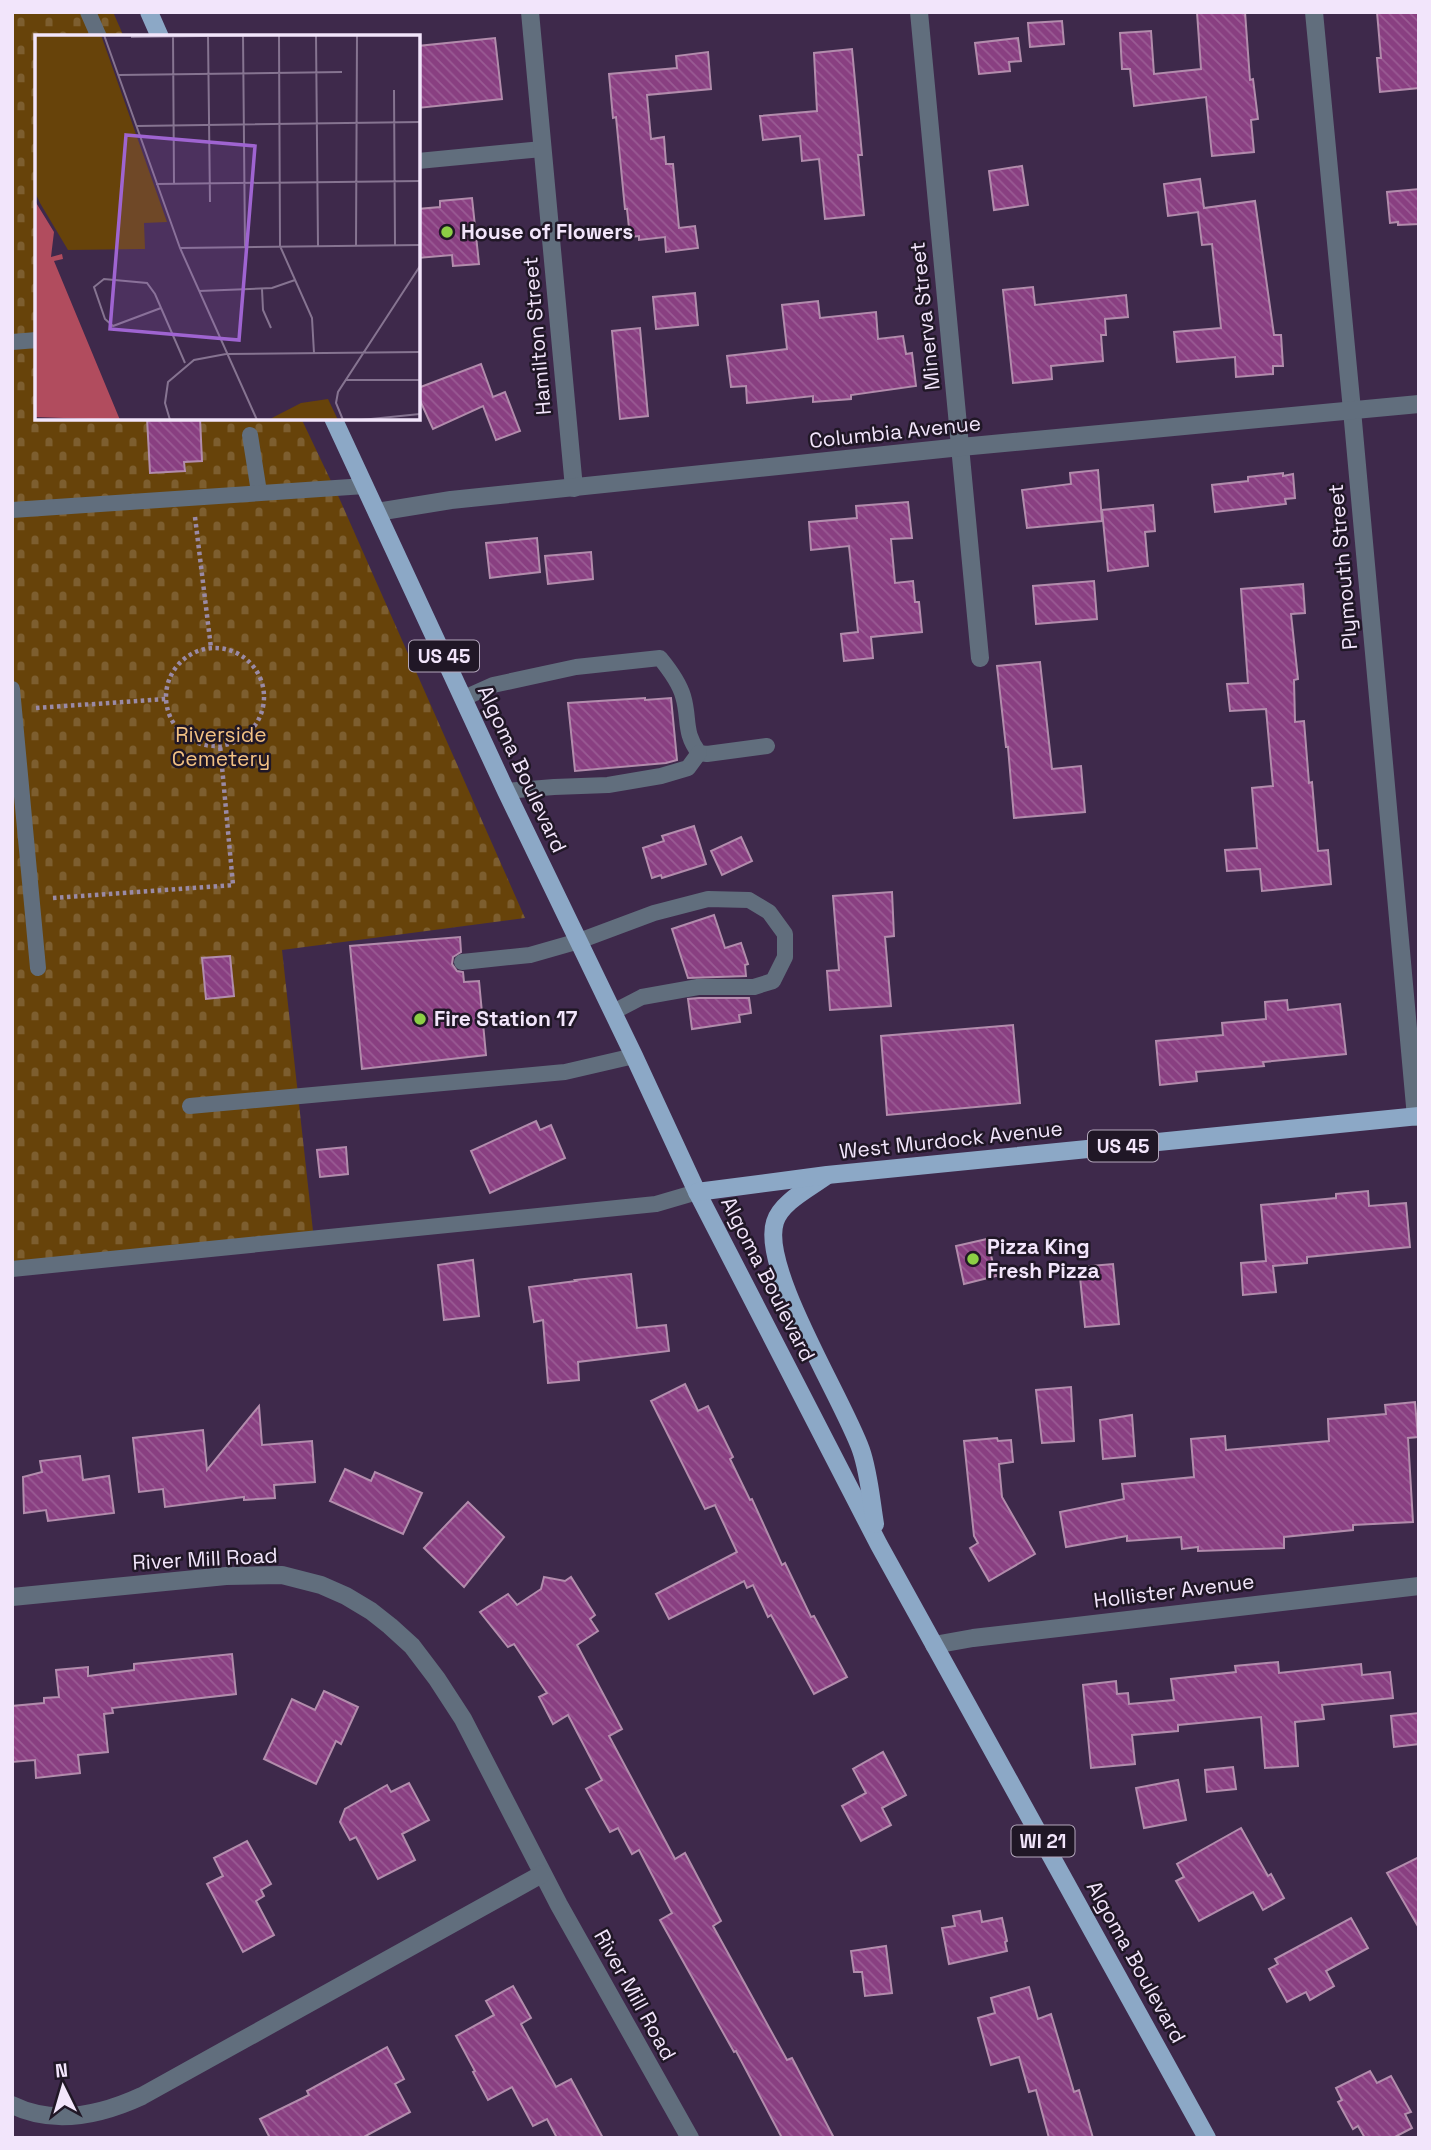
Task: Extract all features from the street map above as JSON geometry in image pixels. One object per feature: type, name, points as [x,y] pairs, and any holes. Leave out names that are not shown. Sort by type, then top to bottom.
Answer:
[{"type":"main road","points":[[149,12],[159,35]]},
{"type":"main road","name":"Algoma Boulevard","points":[[334,420],[506,791],[697,1192],[880,1545],[1207,2138]]},
{"type":"main road","name":"West Murdock Avenue","points":[[697,1192],[827,1175],[1417,1117]]},
{"type":"main road","points":[[827,1175],[780,1211],[774,1223],[774,1244],[786,1290],[862,1452],[880,1545]]},
{"type":"street","name":"Hamilton Street","points":[[530,12],[574,488]]},
{"type":"street","name":"Minerva Street","points":[[919,12],[980,658]]},
{"type":"street","name":"Plymouth Street","points":[[1314,12],[1417,1117]]},
{"type":"street","name":"Columbia Avenue","points":[[377,512],[451,500],[961,447],[1419,404]]},
{"type":"street","name":"River Mill Road","points":[[12,1597],[226,1576],[282,1575],[346,1596],[390,1626],[412,1646],[463,1719],[542,1874],[690,2138]]},
{"type":"street","name":"Hollister Avenue","points":[[934,1645],[973,1637],[1419,1586]]},
{"type":"street","points":[[12,2105],[40,2115],[63,2117],[114,2109],[542,1874]]},
{"type":"lane","points":[[88,12],[98,35]]},
{"type":"lane","points":[[420,161],[542,149]]},
{"type":"lane","points":[[12,342],[35,340]]},
{"type":"lane","points":[[250,435],[259,492]]},
{"type":"lane","points":[[12,510],[365,486]]},
{"type":"lane","points":[[464,698],[493,685],[576,667],[660,658],[671,671],[683,695],[690,741],[699,753],[767,746]]},
{"type":"lane","points":[[12,689],[38,968]]},
{"type":"lane","points":[[506,791],[608,785],[661,776],[688,768],[699,753]]},
{"type":"lane","points":[[462,962],[530,955],[579,941],[654,912],[708,899],[749,900],[769,912],[785,934],[785,957],[773,981],[754,987],[698,987],[642,997],[613,1012]]},
{"type":"lane","points":[[190,1106],[565,1072],[634,1056]]},
{"type":"lane","points":[[12,1269],[656,1204],[697,1192]]},
{"type":"path","points":[[192,496],[211,648]]},
{"type":"path","points":[[211,648],[227,649],[243,656],[254,667],[262,682],[264,699],[261,715],[252,729],[239,739],[220,745],[207,745],[191,740],[178,729],[169,715],[166,699],[171,677],[183,659],[196,651],[211,648]]},
{"type":"path","points":[[14,709],[166,699]]},
{"type":"path","points":[[32,900],[233,885],[220,745]]},
{"type":"green space","name":"Riverside Cemetery","points":[[12,12],[113,12],[123,35],[35,35],[35,420],[302,420],[525,918],[282,950],[313,1231],[12,1264]]},
{"type":"building","points":[[1197,12],[1245,12],[1250,80],[1253,79],[1258,119],[1251,120],[1254,152],[1212,156],[1206,97],[1134,106],[1130,69],[1122,69],[1120,33],[1151,31],[1154,74],[1201,69]]},
{"type":"building","points":[[1377,12],[1419,12],[1419,88],[1380,92],[1377,58],[1381,58]]},
{"type":"building","points":[[1062,21],[1064,44],[1030,47],[1028,23]]},
{"type":"building","points":[[495,38],[502,99],[420,108],[420,46]]},
{"type":"building","points":[[1018,38],[1021,61],[1009,62],[1010,71],[979,74],[975,43]]},
{"type":"building","points":[[852,49],[862,155],[858,155],[864,215],[825,219],[819,159],[802,161],[800,136],[763,140],[760,116],[817,111],[814,53]]},
{"type":"building","points":[[708,52],[711,89],[647,95],[651,139],[664,137],[666,164],[673,164],[679,228],[695,226],[698,248],[666,252],[665,237],[639,240],[639,236],[630,237],[609,74],[677,68],[676,56]]},
{"type":"building","points":[[1022,166],[1028,205],[994,210],[989,171]]},
{"type":"building","points":[[1200,179],[1204,208],[1255,201],[1274,335],[1281,335],[1283,366],[1273,366],[1273,374],[1236,377],[1235,357],[1177,362],[1174,332],[1221,328],[1212,244],[1202,245],[1198,212],[1168,216],[1164,184]]},
{"type":"building","points":[[1419,189],[1419,224],[1390,223],[1387,192]]},
{"type":"building","name":"House of Flowers","points":[[472,198],[479,264],[453,266],[452,255],[420,258],[420,209],[440,207],[440,201]]},
{"type":"building","points":[[1033,287],[1035,305],[1126,295],[1128,317],[1105,319],[1106,335],[1101,335],[1103,361],[1051,366],[1052,379],[1013,383],[1003,290]]},
{"type":"building","points":[[695,293],[698,325],[656,329],[653,297]]},
{"type":"building","points":[[818,301],[820,318],[876,312],[878,339],[903,336],[906,354],[912,353],[916,386],[851,395],[851,399],[813,402],[813,396],[747,403],[746,386],[731,387],[727,356],[787,349],[782,305]]},
{"type":"building","points":[[640,328],[648,416],[620,419],[612,331]]},
{"type":"building","points":[[481,364],[493,397],[505,392],[520,431],[496,440],[483,406],[433,429],[420,400],[420,387]]},
{"type":"building","points":[[147,420],[200,420],[202,461],[184,462],[185,471],[150,473]]},
{"type":"building","points":[[1098,470],[1102,521],[1027,528],[1022,490],[1071,484],[1070,473]]},
{"type":"building","points":[[1283,473],[1283,476],[1293,474],[1295,498],[1285,499],[1286,504],[1215,512],[1212,485]]},
{"type":"building","points":[[908,502],[912,538],[891,539],[895,583],[913,581],[915,602],[919,602],[922,632],[871,637],[873,658],[844,661],[841,634],[858,632],[849,546],[811,550],[809,522],[857,518],[856,506]]},
{"type":"building","points":[[1153,505],[1155,531],[1145,532],[1148,566],[1108,571],[1102,510]]},
{"type":"building","points":[[537,538],[540,572],[490,578],[486,543]]},
{"type":"building","points":[[591,552],[593,579],[548,584],[545,556]]},
{"type":"building","points":[[1094,581],[1097,619],[1036,624],[1033,586]]},
{"type":"building","points":[[1303,584],[1305,613],[1291,614],[1298,679],[1294,680],[1295,722],[1304,721],[1318,851],[1328,850],[1331,884],[1262,891],[1260,869],[1227,871],[1225,850],[1257,848],[1252,788],[1273,786],[1266,709],[1230,711],[1227,684],[1248,683],[1241,589]]},
{"type":"building","points":[[1040,662],[1052,769],[1081,766],[1085,812],[1014,818],[997,666]]},
{"type":"building","points":[[671,698],[677,760],[575,771],[568,703]]},
{"type":"building","points":[[694,826],[706,864],[662,878],[661,875],[652,878],[643,848],[664,841],[662,836]]},
{"type":"building","points":[[741,837],[752,861],[722,875],[711,851]]},
{"type":"building","points":[[892,892],[894,936],[885,937],[891,1006],[830,1010],[827,971],[839,970],[833,896]]},
{"type":"building","points":[[714,915],[725,948],[741,943],[748,964],[745,965],[746,976],[688,978],[672,929]]},
{"type":"building","name":"Fire Station 17","points":[[460,937],[461,952],[453,957],[452,964],[457,971],[463,972],[464,982],[479,981],[486,1055],[362,1069],[350,946]]},
{"type":"building","points":[[230,956],[234,996],[206,999],[202,958]]},
{"type":"building","points":[[749,998],[751,1013],[739,1015],[740,1022],[692,1029],[688,999]]},
{"type":"building","points":[[1287,1000],[1288,1010],[1340,1004],[1346,1054],[1263,1062],[1264,1066],[1196,1072],[1197,1081],[1160,1085],[1156,1041],[1223,1035],[1222,1023],[1266,1019],[1265,1002]]},
{"type":"building","points":[[1013,1025],[1020,1103],[887,1115],[881,1036]]},
{"type":"building","points":[[536,1121],[540,1130],[551,1125],[565,1158],[490,1193],[471,1151]]},
{"type":"building","points":[[346,1147],[348,1174],[320,1177],[317,1150]]},
{"type":"building","points":[[1368,1191],[1369,1206],[1406,1203],[1410,1247],[1307,1257],[1307,1263],[1273,1266],[1276,1292],[1243,1295],[1241,1263],[1266,1261],[1261,1205],[1336,1198],[1336,1194]]},
{"type":"building","name":"Pizza King Fresh Pizza","points":[[987,1239],[996,1276],[964,1284],[956,1246]]},
{"type":"building","points":[[473,1260],[479,1316],[444,1320],[438,1265]]},
{"type":"building","points":[[1113,1264],[1119,1324],[1085,1327],[1079,1267]]},
{"type":"building","points":[[631,1274],[637,1328],[666,1325],[669,1351],[578,1362],[579,1380],[548,1383],[543,1320],[534,1322],[529,1287]]},
{"type":"building","points":[[685,1384],[698,1411],[708,1406],[733,1457],[730,1459],[750,1500],[752,1499],[782,1565],[785,1563],[811,1617],[814,1616],[847,1677],[814,1694],[771,1615],[768,1617],[753,1585],[747,1588],[744,1581],[669,1619],[656,1594],[737,1552],[715,1505],[705,1509],[651,1401]]},
{"type":"building","points":[[1071,1387],[1074,1441],[1042,1443],[1036,1390]]},
{"type":"building","points":[[1415,1402],[1418,1437],[1408,1438],[1413,1522],[1353,1525],[1353,1530],[1284,1537],[1284,1548],[1198,1551],[1198,1547],[1182,1549],[1181,1537],[1127,1541],[1127,1536],[1066,1547],[1060,1512],[1124,1499],[1122,1484],[1194,1477],[1191,1439],[1225,1436],[1226,1450],[1329,1441],[1328,1419],[1386,1414],[1385,1405]]},
{"type":"building","points":[[259,1406],[262,1445],[312,1441],[315,1482],[274,1485],[275,1498],[244,1500],[244,1497],[165,1507],[163,1489],[139,1492],[133,1438],[203,1430],[207,1470]]},
{"type":"building","points":[[1132,1415],[1135,1456],[1103,1459],[1100,1420]]},
{"type":"building","points":[[997,1438],[998,1441],[1011,1440],[1013,1462],[999,1464],[1002,1497],[1035,1554],[989,1581],[970,1548],[978,1543],[974,1536],[964,1441]]},
{"type":"building","points":[[80,1456],[83,1480],[109,1476],[114,1513],[48,1521],[46,1510],[24,1513],[23,1477],[42,1472],[40,1461]]},
{"type":"building","points":[[345,1469],[371,1481],[375,1472],[422,1493],[403,1534],[330,1501]]},
{"type":"building","points":[[468,1502],[504,1537],[464,1587],[424,1548]]},
{"type":"building","points":[[544,1577],[565,1581],[571,1577],[595,1615],[590,1619],[598,1631],[577,1645],[622,1729],[609,1736],[675,1859],[685,1853],[721,1921],[713,1926],[787,2060],[792,2058],[834,2138],[782,2138],[736,2051],[734,2052],[660,1920],[672,1913],[639,1850],[632,1854],[618,1828],[610,1832],[586,1789],[602,1780],[568,1715],[553,1724],[539,1697],[547,1693],[514,1644],[508,1647],[480,1612],[508,1594],[517,1605],[541,1589]]},
{"type":"building","points":[[232,1654],[236,1694],[112,1708],[113,1713],[104,1714],[108,1752],[78,1755],[80,1773],[36,1778],[35,1760],[12,1762],[12,1706],[44,1703],[44,1698],[59,1697],[56,1670],[88,1667],[88,1676],[134,1670],[134,1664]]},
{"type":"building","points":[[1278,1662],[1279,1673],[1361,1664],[1362,1675],[1390,1672],[1393,1698],[1322,1705],[1324,1719],[1295,1722],[1298,1766],[1265,1768],[1261,1717],[1178,1725],[1178,1731],[1132,1735],[1135,1764],[1091,1768],[1083,1685],[1116,1681],[1117,1694],[1128,1693],[1129,1704],[1174,1700],[1171,1679],[1236,1672],[1235,1666]]},
{"type":"building","points":[[324,1691],[358,1707],[341,1744],[336,1741],[316,1784],[264,1759],[292,1699],[315,1710]]},
{"type":"building","points":[[1419,1713],[1419,1744],[1394,1747],[1391,1716]]},
{"type":"building","points":[[883,1752],[906,1795],[882,1808],[891,1825],[861,1841],[842,1806],[866,1793],[853,1769]]},
{"type":"building","points":[[1233,1767],[1236,1789],[1207,1792],[1205,1770]]},
{"type":"building","points":[[1178,1780],[1186,1820],[1144,1828],[1136,1788]]},
{"type":"building","points":[[409,1783],[429,1820],[402,1834],[415,1860],[378,1879],[356,1837],[350,1840],[340,1822],[345,1809],[387,1785],[391,1792]]},
{"type":"building","points":[[1241,1828],[1268,1876],[1271,1874],[1284,1898],[1263,1910],[1253,1892],[1199,1921],[1176,1881],[1184,1877],[1177,1864]]},
{"type":"building","points":[[247,1841],[271,1884],[261,1890],[264,1896],[256,1901],[274,1935],[243,1952],[207,1884],[223,1876],[214,1858]]},
{"type":"building","points":[[1419,1857],[1419,1928],[1387,1873]]},
{"type":"building","points":[[980,1911],[982,1922],[1002,1918],[1007,1951],[949,1964],[942,1928],[955,1926],[953,1916]]},
{"type":"building","points":[[1351,1918],[1368,1948],[1326,1971],[1334,1986],[1310,2000],[1306,1992],[1287,2002],[1269,1969],[1278,1964],[1275,1959]]},
{"type":"building","points":[[886,1946],[892,1993],[865,1996],[862,1972],[854,1972],[851,1951]]},
{"type":"building","points":[[513,1986],[531,2018],[521,2024],[556,2087],[571,2079],[603,2138],[557,2138],[547,2119],[533,2126],[512,2087],[488,2100],[456,2036],[494,2015],[486,2001]]},
{"type":"building","points":[[1029,1987],[1038,2019],[1051,2014],[1074,2092],[1079,2090],[1093,2138],[1049,2138],[1036,2090],[1029,2092],[1019,2057],[991,2065],[978,2018],[995,2013],[991,1998]]},
{"type":"building","points":[[387,2047],[404,2079],[395,2084],[410,2112],[362,2138],[270,2138],[260,2119],[309,2095],[307,2091]]},
{"type":"building","points":[[1370,2071],[1377,2083],[1391,2076],[1411,2112],[1405,2114],[1412,2128],[1393,2138],[1365,2138],[1358,2126],[1353,2129],[1338,2102],[1342,2100],[1336,2088]]},
{"type":"place","name":"House of Flowers","points":[[447,232]]},
{"type":"place","name":"Fire Station 17","points":[[420,1019]]},
{"type":"place","name":"Pizza King Fresh Pizza","points":[[973,1259]]}]
